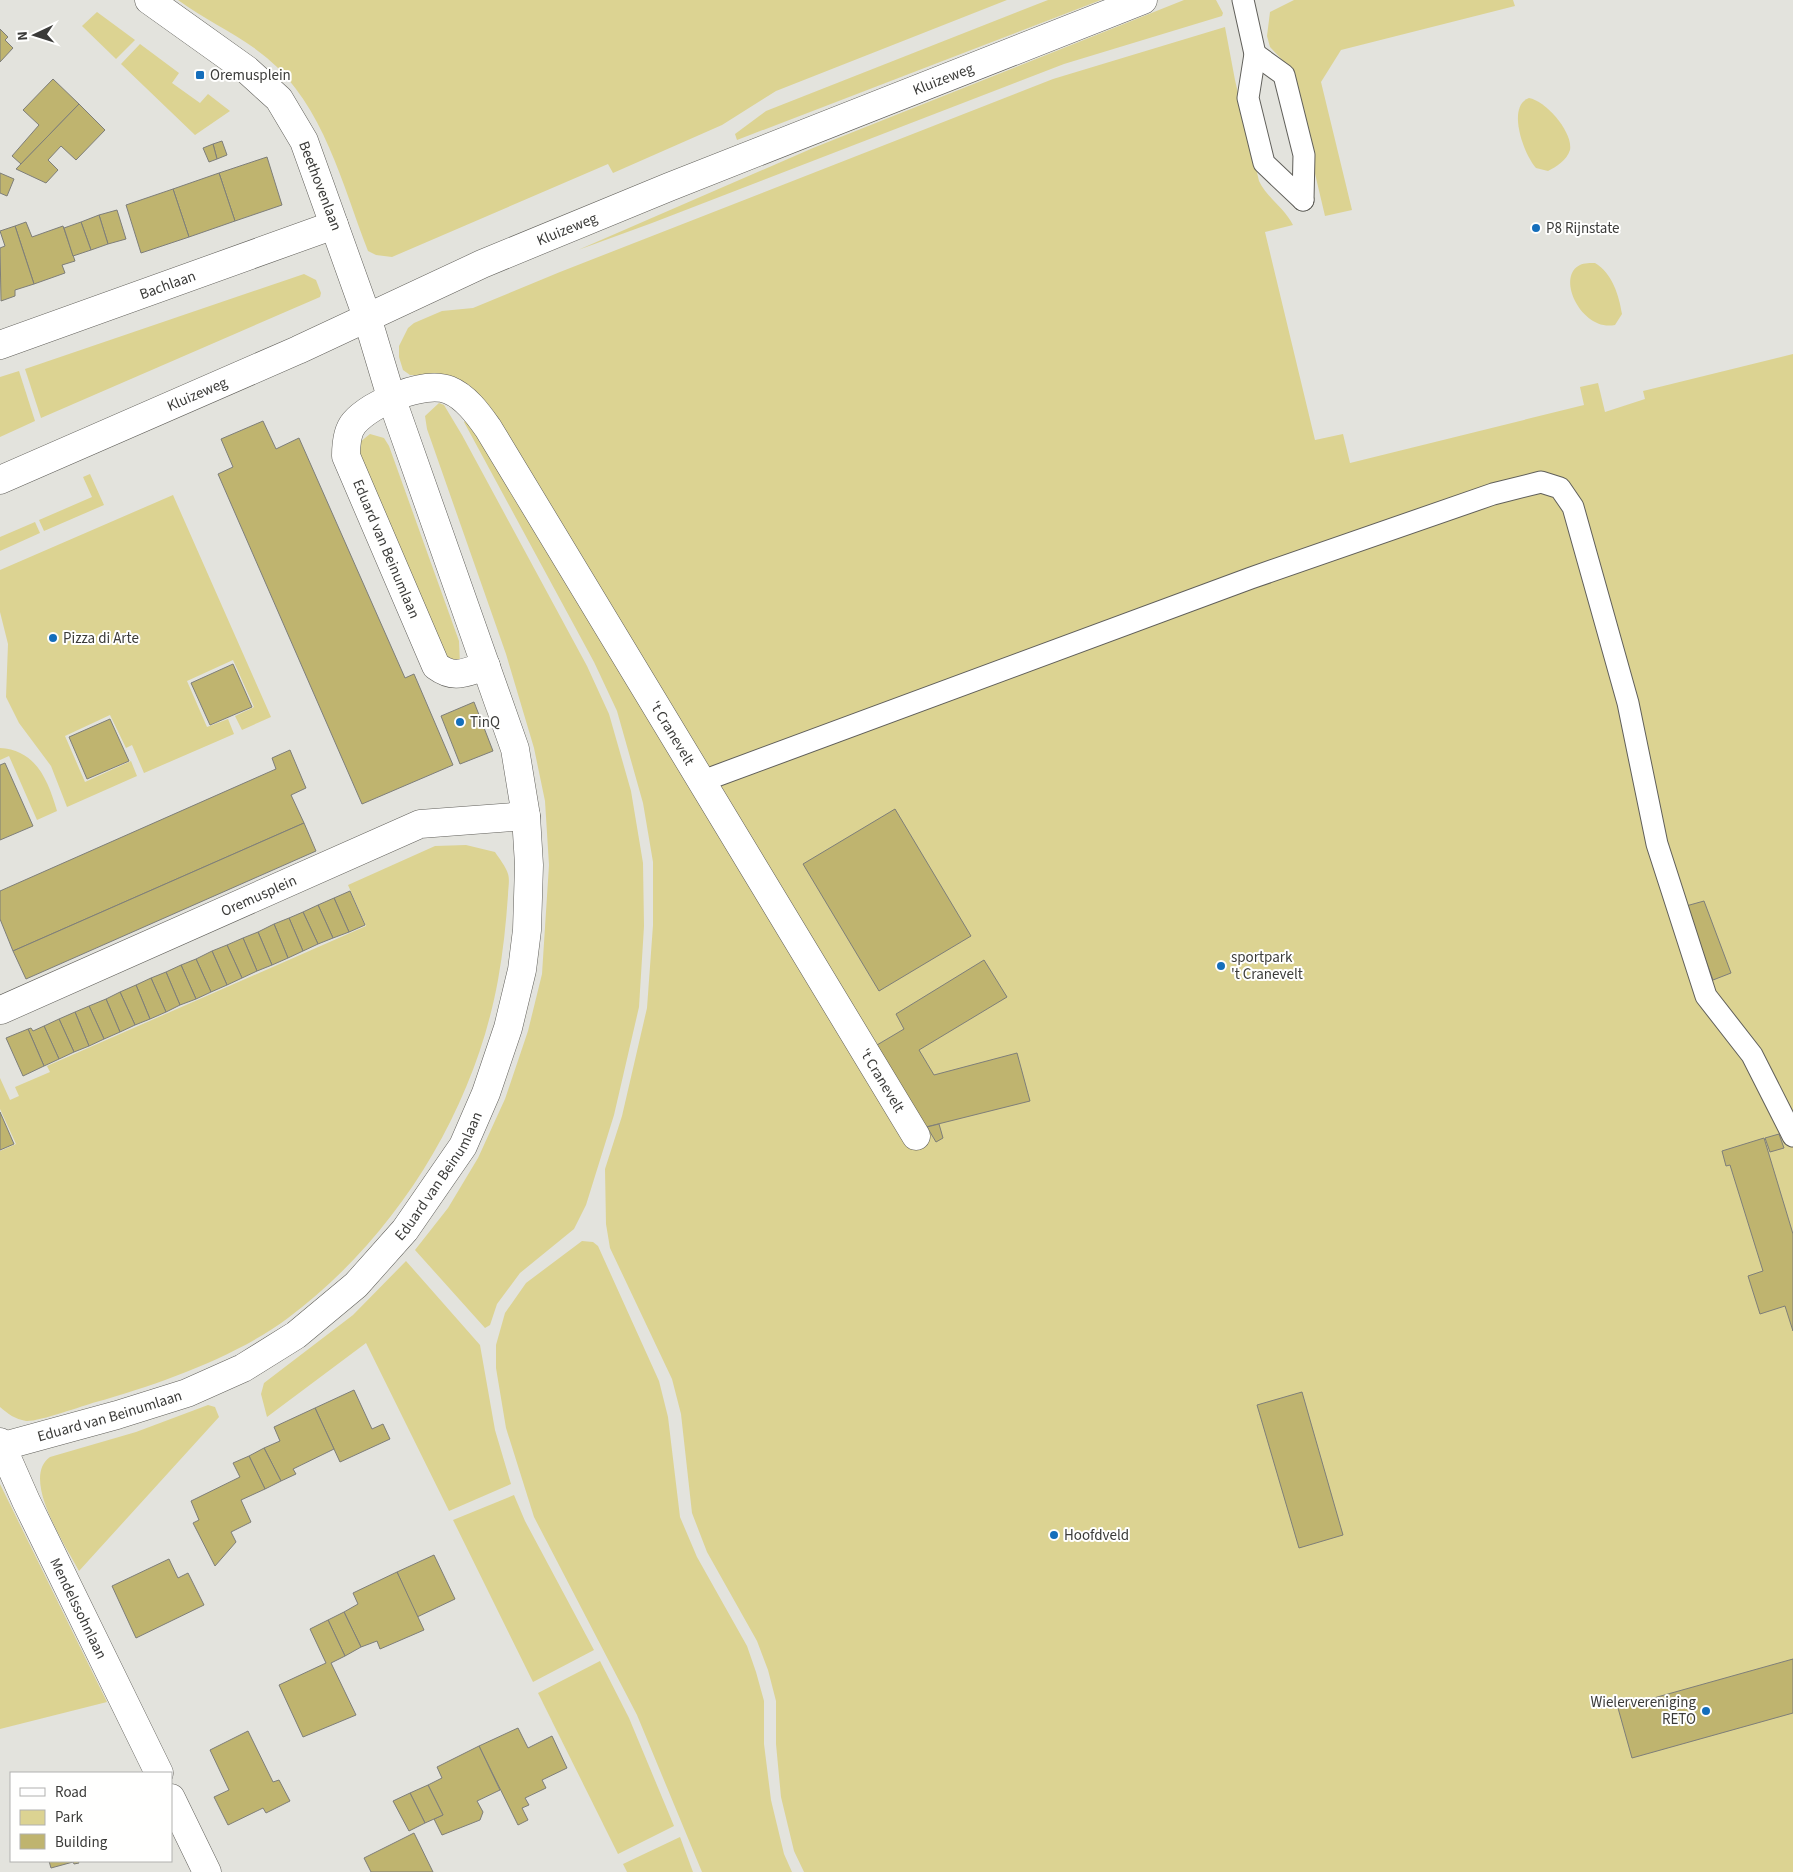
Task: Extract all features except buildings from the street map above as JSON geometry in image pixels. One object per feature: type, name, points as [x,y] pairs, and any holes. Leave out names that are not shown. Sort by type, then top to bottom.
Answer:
[{"type":"street","name":"Beethovenlaan","points":[[150,0],[247,70],[280,100],[304,141],[367,317]]},
{"type":"street","name":"Kluizeweg","points":[[0,480],[482,264],[669,187],[1143,0]]},
{"type":"street","name":"Bachlaan","points":[[0,345],[334,225]]},
{"type":"street","name":"Eduard van Beinumlaan","points":[[1,1445],[178,1396],[243,1368],[296,1335],[356,1285],[405,1230],[463,1146],[486,1093],[508,1028],[522,970],[528,930],[529,865],[526,816],[515,749],[392,397],[367,317]]},
{"type":"street","name":"'t Cranevelt","points":[[392,397],[436,387],[449,390],[476,412],[488,428],[700,782],[916,1136]]},
{"type":"street","name":"Eduard van Beinumlaan","points":[[392,397],[353,424],[346,443],[346,456],[436,666],[447,674],[457,675],[486,666]]},
{"type":"street","name":"Oremusplein","points":[[1,1010],[420,824],[526,816]]},
{"type":"street","name":"Mendelssohnlaan","points":[[1,1445],[26,1501],[159,1772]]},
{"type":"street","points":[[172,1800],[207,1872]]},
{"type":"lane","points":[[1243,0],[1255,54],[1248,98],[1264,163],[1303,200],[1304,156],[1284,75],[1255,54]]},
{"type":"lane","points":[[700,782],[1251,578],[1493,494],[1541,482],[1552,484],[1560,488],[1572,507],[1628,703],[1657,844],[1706,996],[1752,1055],[1793,1136]]},
{"type":"green space","points":[[178,0],[1007,0],[776,91],[722,125],[613,173],[608,164],[392,257],[376,255],[368,251],[329,147],[317,122],[287,77],[257,50]]},
{"type":"green space","points":[[1048,0],[1101,0],[737,140],[735,134],[766,111]]},
{"type":"green space","points":[[1184,0],[1216,0],[1223,13],[1222,16],[1064,64],[578,250],[813,148]]},
{"type":"green space","points":[[1294,0],[1513,0],[1515,6],[1341,50],[1321,82],[1352,210],[1325,216],[1290,68],[1270,47],[1267,36],[1270,12]]},
{"type":"green space","points":[[97,12],[135,40],[116,59],[82,26]]},
{"type":"green space","name":"sportpark 't Cranevelt","points":[[1225,27],[1235,80],[1259,181],[1266,193],[1285,213],[1293,225],[1265,232],[1315,440],[1343,434],[1350,463],[1584,405],[1580,387],[1598,383],[1605,412],[1645,399],[1643,391],[1793,354],[1793,1872],[804,1872],[794,1851],[781,1797],[776,1744],[776,1701],[768,1670],[757,1641],[707,1552],[692,1513],[681,1414],[672,1379],[610,1248],[606,1224],[605,1169],[622,1116],[647,1008],[653,925],[653,862],[643,803],[617,711],[594,662],[464,422],[483,402],[469,385],[454,377],[410,375],[403,370],[399,357],[399,346],[408,328],[414,323],[442,311],[473,308],[560,272],[1053,79]]},
{"type":"green space","points":[[140,44],[179,73],[172,83],[200,103],[208,94],[230,111],[195,135],[121,64]]},
{"type":"green space","points":[[1529,98],[1543,105],[1557,118],[1563,126],[1570,143],[1570,150],[1564,160],[1548,171],[1536,168],[1531,162],[1519,131],[1519,110],[1522,103]]},
{"type":"green space","points":[[1595,263],[1606,273],[1617,292],[1622,314],[1615,325],[1603,325],[1592,320],[1583,312],[1571,291],[1570,280],[1573,271],[1582,264]]},
{"type":"green space","points":[[304,274],[316,280],[321,293],[320,297],[41,418],[25,369]]},
{"type":"green space","points":[[19,371],[35,421],[0,437],[0,377]]},
{"type":"green space","points":[[439,403],[444,405],[462,435],[587,666],[609,714],[631,791],[643,863],[644,926],[639,1007],[614,1115],[586,1205],[574,1229],[520,1273],[497,1304],[490,1325],[485,1328],[415,1250],[448,1208],[478,1158],[505,1099],[528,1031],[542,974],[549,865],[545,801],[534,748],[506,654],[427,429],[425,416]]},
{"type":"green space","points":[[370,434],[384,438],[389,446],[459,641],[460,664],[447,658],[360,458],[360,442]]},
{"type":"green space","points":[[90,474],[104,505],[44,531],[39,520],[92,497],[83,477]]},
{"type":"green space","points":[[173,495],[271,717],[242,730],[235,716],[254,707],[233,660],[187,681],[207,727],[228,719],[234,734],[144,773],[132,745],[126,748],[110,715],[65,736],[85,782],[131,761],[137,776],[67,807],[51,766],[19,723],[6,697],[8,644],[0,612],[0,570]]},
{"type":"green space","points":[[35,522],[40,533],[0,551],[0,537]]},
{"type":"green space","points":[[0,748],[23,754],[39,769],[45,778],[57,811],[37,820],[9,756],[0,760]]},
{"type":"green space","points":[[466,845],[495,852],[509,876],[498,980],[486,1029],[470,1077],[449,1124],[424,1168],[395,1211],[363,1250],[327,1286],[288,1318],[245,1345],[196,1368],[145,1387],[32,1421],[15,1418],[3,1410],[0,1407],[0,1151],[16,1144],[0,1109],[0,1078],[10,1100],[19,1096],[15,1087],[50,1072],[47,1066],[366,926],[348,885],[435,846]]},
{"type":"green space","points":[[582,1241],[593,1242],[598,1246],[659,1381],[668,1417],[680,1517],[697,1557],[747,1646],[756,1672],[764,1701],[764,1744],[771,1800],[784,1854],[792,1872],[702,1872],[637,1715],[534,1517],[506,1428],[496,1368],[496,1345],[505,1313],[526,1283]]},
{"type":"green space","points":[[406,1261],[480,1345],[495,1430],[511,1484],[449,1511],[366,1343],[267,1417],[261,1394],[264,1383],[353,1315]]},
{"type":"green space","points":[[208,1405],[215,1407],[219,1417],[79,1571],[48,1512],[40,1480],[42,1467],[50,1457],[136,1432]]},
{"type":"green space","points":[[0,1484],[107,1702],[0,1729]]},
{"type":"green space","points":[[514,1495],[525,1521],[594,1650],[533,1682],[453,1520]]},
{"type":"green space","points":[[600,1661],[629,1718],[674,1826],[618,1854],[538,1693]]},
{"type":"green space","points":[[680,1837],[693,1872],[627,1872],[623,1864]]},
{"type":"place","name":"Oremusplein","points":[[200,75]]},
{"type":"place","name":"P8 Rijnstate","points":[[1536,228]]},
{"type":"place","name":"Pizza di Arte","points":[[53,638]]},
{"type":"place","name":"TinQ","points":[[460,722]]},
{"type":"place","name":"sportpark 't Cranevelt","points":[[1221,966]]},
{"type":"place","name":"Hoofdveld","points":[[1054,1535]]},
{"type":"place","name":"Wielervereniging RETO","points":[[1706,1711]]}]
